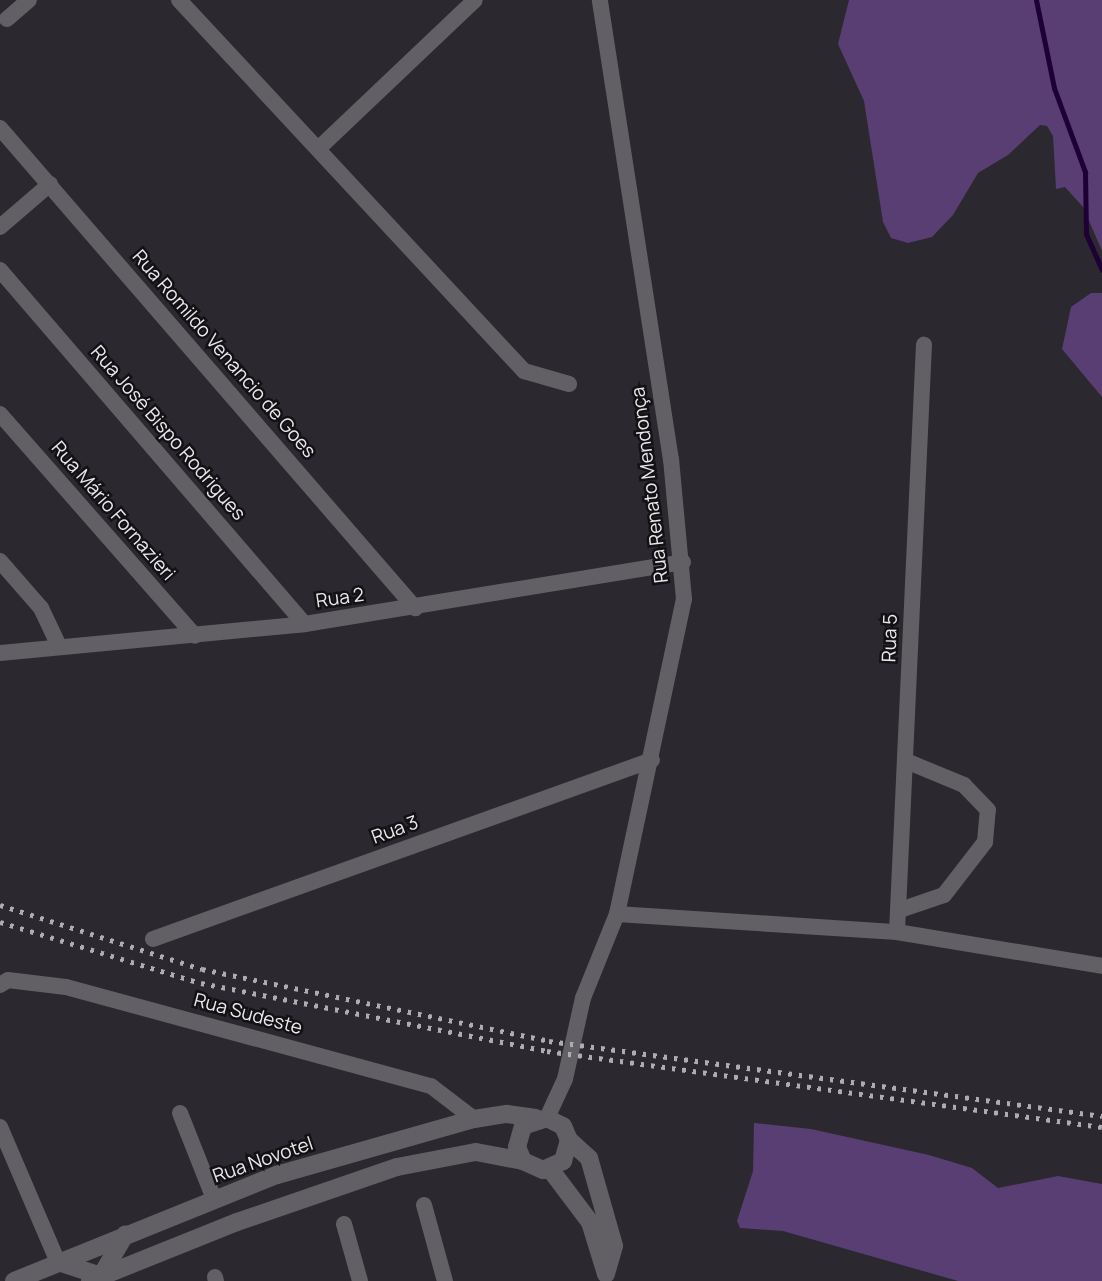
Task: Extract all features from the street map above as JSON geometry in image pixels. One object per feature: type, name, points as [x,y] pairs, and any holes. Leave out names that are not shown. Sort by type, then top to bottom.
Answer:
[{"type":"street","points":[[7,19],[29,0]]},
{"type":"street","points":[[179,0],[524,372],[569,384]]},
{"type":"street","points":[[318,149],[475,0]]},
{"type":"street","name":"Rua Renato Mendonça","points":[[554,1126],[583,998],[617,914],[652,760],[684,598],[682,562],[600,0]]},
{"type":"street","name":"Rua Romildo Venancio de Goes","points":[[0,128],[415,608]]},
{"type":"street","points":[[0,226],[50,184]]},
{"type":"street","name":"Rua José Bispo Rodrigues","points":[[0,270],[305,624]]},
{"type":"street","name":"Rua 5","points":[[897,932],[924,345]]},
{"type":"street","name":"Rua Mário Fornazieri","points":[[0,414],[195,636]]},
{"type":"street","points":[[0,561],[41,608],[59,646]]},
{"type":"street","name":"Rua 2","points":[[0,653],[305,624],[682,562]]},
{"type":"street","name":"Rua 3","points":[[153,939],[652,760]]},
{"type":"street","points":[[900,910],[944,895],[985,842],[988,810],[964,785],[906,761]]},
{"type":"street","points":[[617,914],[897,932],[1102,966]]},
{"type":"street","name":"Rua Sudeste","points":[[0,985],[8,980],[65,986],[431,1086],[474,1119]]},
{"type":"street","points":[[180,1114],[214,1199]]},
{"type":"street","name":"Rua Novotel","points":[[14,1281],[277,1175],[474,1119],[507,1114],[554,1126]]},
{"type":"street","points":[[523,1161],[517,1147],[519,1132],[554,1126]]},
{"type":"street","points":[[1,1132],[58,1262],[98,1279],[237,1223],[397,1167],[476,1152],[523,1161],[535,1169],[550,1169],[563,1161],[554,1126]]},
{"type":"street","points":[[554,1126],[589,1158],[606,1205],[614,1246],[606,1277]]},
{"type":"street","points":[[550,1169],[590,1222],[606,1277]]},
{"type":"street","points":[[424,1205],[445,1281]]},
{"type":"street","points":[[344,1224],[360,1281]]},
{"type":"street","points":[[98,1279],[125,1235]]},
{"type":"shaded area","points":[[849,0],[1102,0],[1102,251],[1083,207],[1065,187],[1056,189],[1053,136],[1047,126],[1040,125],[1008,155],[978,173],[953,215],[932,237],[908,243],[891,238],[883,222],[864,101],[838,44]]},
{"type":"shaded area","points":[[1091,293],[1102,293],[1102,397],[1062,349],[1071,307]]},
{"type":"shaded area","points":[[754,1123],[811,1129],[929,1155],[972,1168],[998,1188],[1058,1176],[1102,1184],[1102,1281],[958,1281],[783,1231],[740,1228],[737,1221],[753,1171]]},
{"type":"waterway","points":[[1036,0],[1054,88],[1085,172],[1086,234],[1102,270]]},
{"type":"railway","points":[[0,905],[202,969],[549,1041],[1102,1116]]},
{"type":"railway","points":[[0,922],[201,983],[547,1051],[1102,1127]]}]
